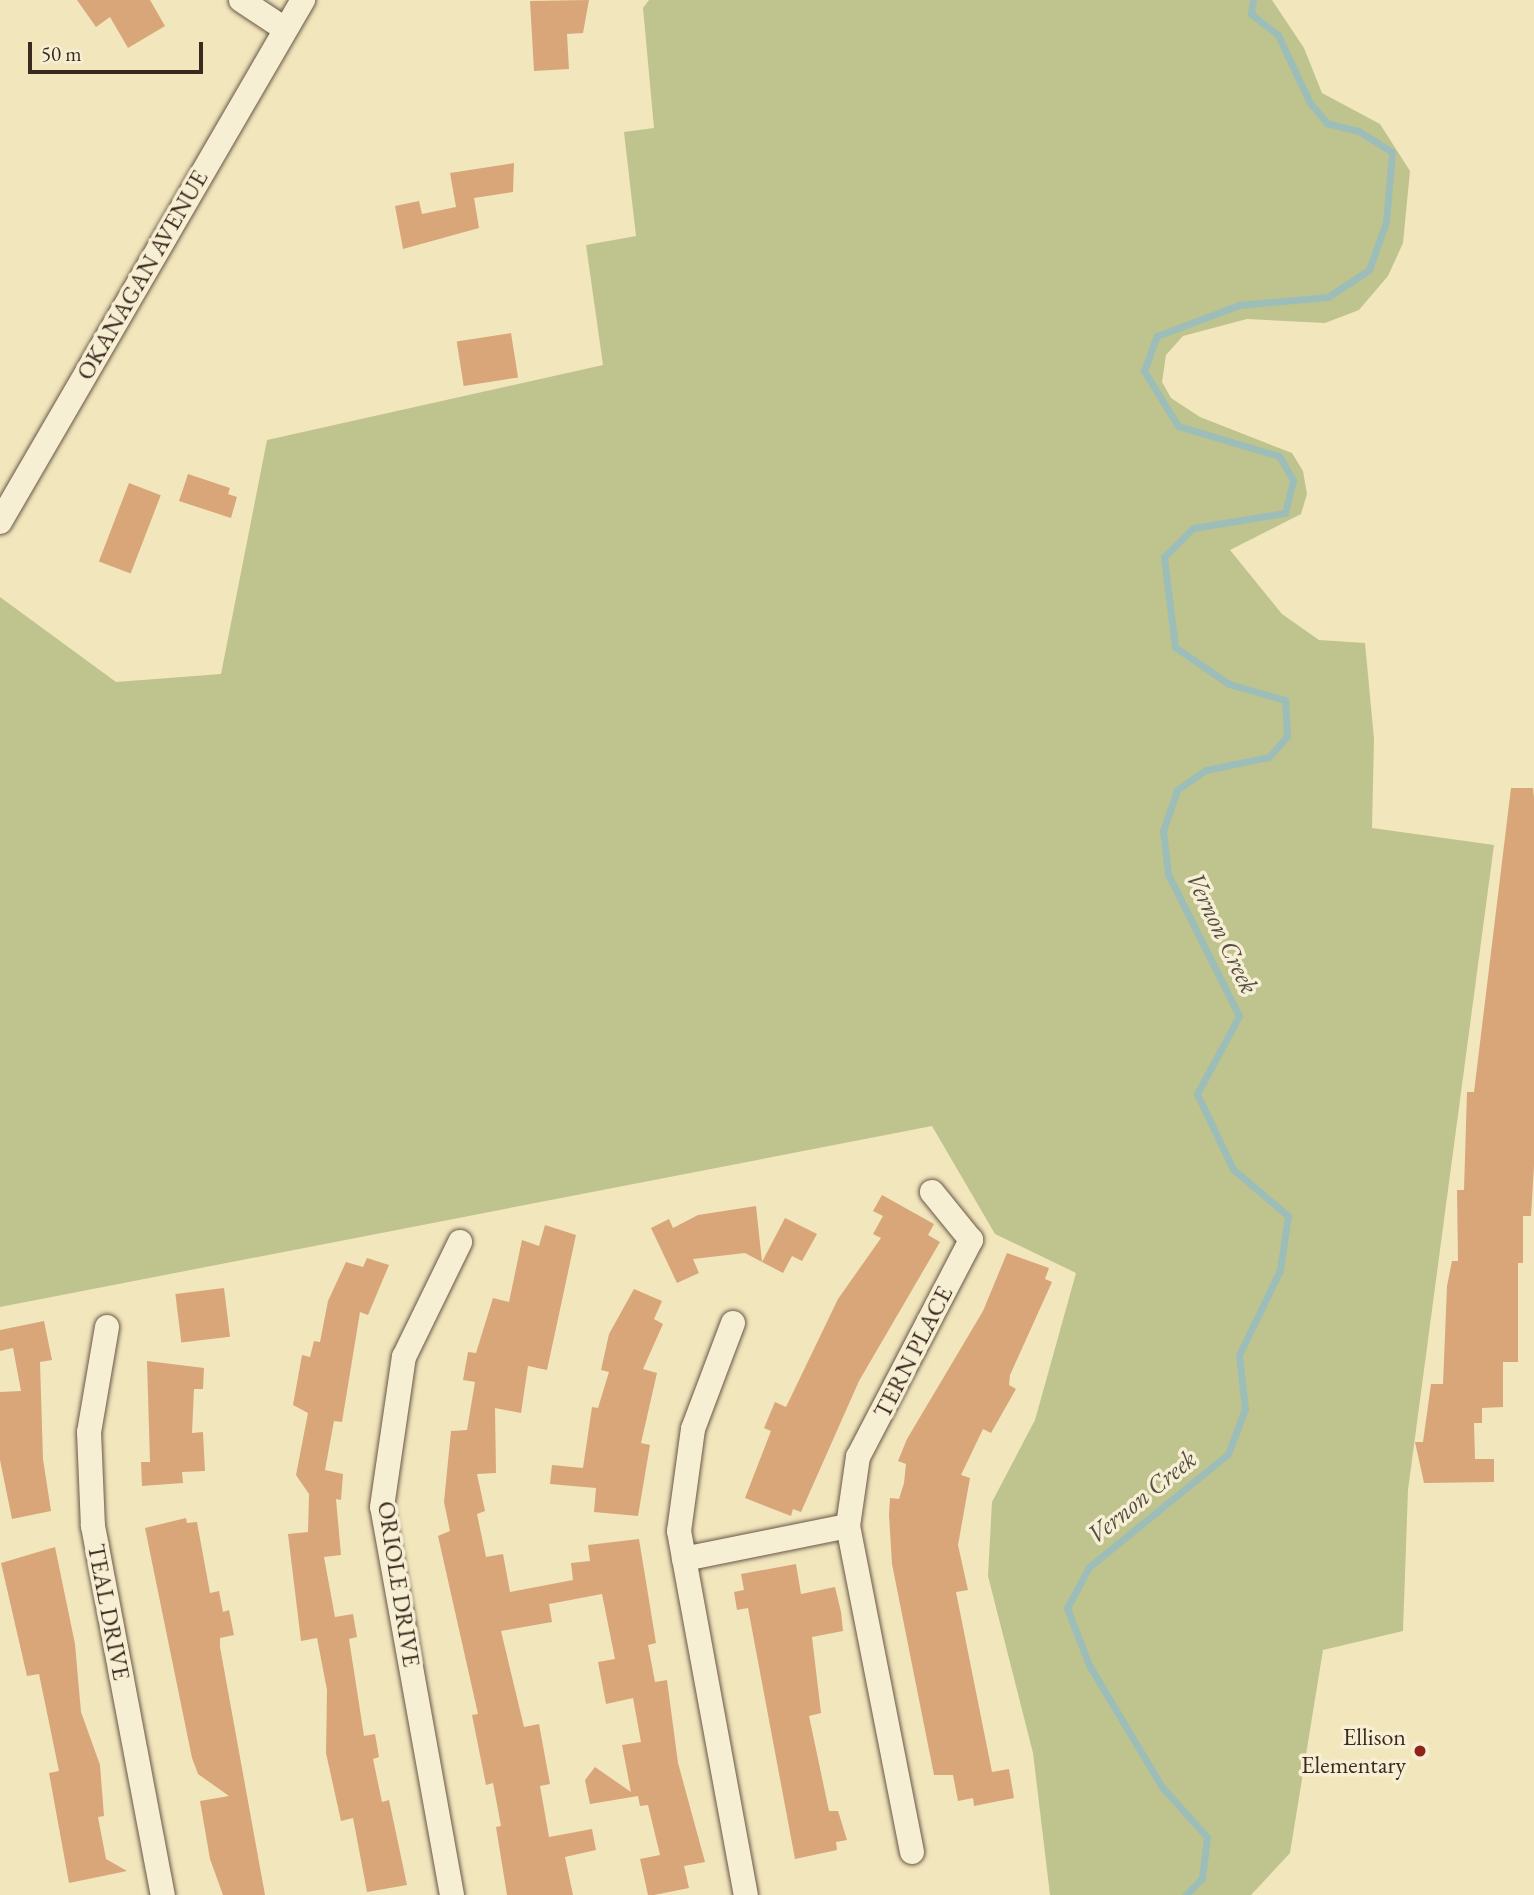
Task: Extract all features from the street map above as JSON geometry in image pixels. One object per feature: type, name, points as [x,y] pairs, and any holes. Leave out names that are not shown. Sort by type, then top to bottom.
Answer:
[{"type":"street","points":[[242,0],[285,29]]},
{"type":"street","name":"OKANAGAN AVENUE","points":[[0,522],[303,0]]},
{"type":"street","name":"TERN PLACE","points":[[912,1852],[848,1526],[858,1457],[971,1240],[932,1192]]},
{"type":"street","name":"ORIOLE DRIVE","points":[[452,1895],[382,1507],[404,1357],[460,1242]]},
{"type":"street","points":[[733,1323],[693,1429],[679,1531],[746,1895]]},
{"type":"street","name":"TEAL DRIVE","points":[[107,1327],[89,1433],[93,1526],[163,1895]]},
{"type":"street","points":[[684,1559],[848,1526]]},
{"type":"green space","points":[[649,0],[1272,0],[1304,48],[1322,93],[1380,124],[1410,171],[1403,243],[1388,276],[1359,310],[1325,323],[1247,319],[1183,336],[1166,355],[1162,382],[1171,398],[1200,417],[1292,453],[1303,471],[1307,494],[1301,514],[1230,550],[1282,614],[1319,640],[1365,643],[1374,739],[1372,828],[1494,845],[1408,1490],[1403,1631],[1323,1650],[1290,1853],[1251,1895],[1050,1895],[1033,1753],[988,1576],[992,1502],[1035,1420],[1076,1273],[995,1234],[932,1126],[0,1307],[0,597],[116,682],[221,674],[267,440],[603,365],[586,245],[636,236],[624,132],[654,128],[643,8]]},
{"type":"building","points":[[77,0],[150,0],[165,26],[128,48],[110,17],[96,27]]},
{"type":"building","points":[[589,0],[583,33],[567,34],[569,69],[534,71],[530,1]]},
{"type":"building","points":[[514,163],[513,192],[474,198],[479,228],[403,249],[395,206],[419,201],[422,214],[456,207],[450,173]]},
{"type":"building","points":[[511,333],[518,377],[464,386],[457,342]]},
{"type":"building","points":[[188,474],[230,488],[228,494],[237,497],[231,518],[179,501]]},
{"type":"building","points":[[129,483],[161,495],[131,574],[99,561]]},
{"type":"building","points":[[1511,788],[1533,788],[1534,798],[1534,1166],[1531,1216],[1523,1216],[1523,1263],[1518,1263],[1518,1362],[1503,1362],[1503,1407],[1482,1408],[1482,1423],[1474,1423],[1475,1459],[1494,1459],[1494,1482],[1424,1483],[1415,1442],[1423,1442],[1431,1384],[1443,1384],[1447,1286],[1452,1261],[1458,1261],[1457,1190],[1464,1190],[1467,1092],[1474,1092]]},
{"type":"building","points":[[882,1195],[934,1224],[928,1235],[940,1242],[859,1381],[801,1512],[793,1509],[791,1516],[745,1498],[771,1431],[764,1428],[775,1402],[786,1407],[838,1299],[881,1238],[873,1234],[883,1216],[873,1211]]},
{"type":"building","points":[[756,1206],[762,1262],[745,1253],[693,1259],[699,1273],[677,1283],[651,1228],[669,1219],[673,1228],[698,1215]]},
{"type":"building","points":[[785,1218],[817,1234],[802,1261],[792,1256],[783,1273],[762,1262]]},
{"type":"building","points":[[545,1225],[576,1235],[547,1370],[528,1366],[521,1413],[495,1408],[496,1473],[477,1474],[485,1511],[477,1514],[486,1557],[503,1554],[510,1592],[573,1580],[571,1563],[590,1561],[588,1545],[639,1539],[656,1643],[648,1645],[655,1682],[667,1680],[678,1763],[705,1862],[684,1866],[689,1888],[654,1895],[648,1895],[640,1859],[660,1855],[648,1805],[640,1806],[638,1796],[590,1804],[585,1780],[595,1767],[631,1792],[622,1745],[641,1742],[633,1698],[606,1704],[598,1662],[615,1659],[602,1594],[549,1604],[552,1622],[501,1631],[524,1727],[539,1724],[550,1784],[540,1786],[549,1837],[592,1829],[596,1850],[565,1857],[573,1895],[507,1895],[496,1827],[501,1826],[493,1783],[486,1785],[472,1715],[478,1714],[438,1536],[450,1531],[444,1502],[451,1431],[467,1430],[475,1382],[463,1380],[468,1352],[476,1353],[493,1298],[509,1302],[522,1240],[539,1246]]},
{"type":"building","points":[[1007,1253],[1049,1268],[1045,1279],[1052,1282],[1010,1375],[1009,1385],[1016,1389],[991,1433],[983,1429],[961,1475],[970,1478],[958,1545],[968,1590],[956,1592],[992,1772],[1009,1769],[1014,1798],[974,1806],[973,1798],[958,1801],[953,1775],[934,1775],[892,1564],[890,1498],[899,1499],[904,1483],[906,1464],[898,1461],[907,1439],[983,1311]]},
{"type":"building","points":[[367,1258],[389,1265],[368,1315],[360,1312],[342,1422],[334,1421],[325,1470],[343,1474],[341,1500],[336,1499],[341,1555],[324,1557],[335,1617],[353,1614],[357,1637],[349,1639],[364,1736],[375,1734],[379,1757],[373,1759],[382,1802],[389,1800],[407,1885],[367,1892],[353,1818],[341,1821],[326,1753],[327,1690],[317,1638],[301,1641],[288,1534],[308,1532],[309,1494],[296,1475],[308,1413],[293,1405],[302,1355],[310,1357],[314,1341],[320,1342],[328,1301],[346,1262],[363,1267]]},
{"type":"building","points":[[224,1288],[230,1337],[181,1343],[175,1294]]},
{"type":"building","points":[[634,1289],[662,1301],[654,1319],[663,1324],[643,1369],[657,1373],[641,1443],[650,1445],[638,1516],[594,1512],[596,1488],[550,1484],[552,1465],[583,1468],[592,1407],[598,1408],[609,1372],[601,1370],[609,1334]]},
{"type":"building","points":[[44,1321],[52,1360],[40,1362],[43,1459],[51,1511],[12,1519],[0,1460],[0,1392],[21,1391],[13,1348],[0,1351],[0,1330]]},
{"type":"building","points":[[147,1361],[204,1368],[203,1389],[194,1389],[192,1433],[203,1432],[205,1471],[182,1472],[183,1483],[142,1486],[141,1462],[150,1462]]},
{"type":"building","points":[[186,1518],[187,1523],[197,1522],[210,1593],[219,1591],[223,1612],[229,1610],[234,1635],[220,1638],[220,1647],[265,1895],[223,1895],[210,1859],[200,1801],[229,1796],[198,1774],[192,1758],[145,1528]]},
{"type":"building","points":[[55,1547],[75,1644],[81,1712],[100,1765],[104,1816],[98,1817],[106,1859],[127,1871],[69,1883],[49,1773],[59,1771],[39,1674],[27,1676],[1,1563]]},
{"type":"building","points":[[796,1564],[801,1594],[835,1587],[841,1612],[843,1631],[812,1637],[821,1713],[809,1716],[829,1811],[838,1811],[847,1840],[836,1842],[837,1850],[795,1859],[748,1608],[737,1610],[734,1592],[744,1590],[741,1574]]},
{"type":"waterway","name":"Vernon Creek","points":[[1186,1895],[1202,1878],[1207,1837],[1162,1787],[1089,1665],[1067,1608],[1089,1567],[1228,1454],[1245,1409],[1239,1355],[1280,1270],[1288,1216],[1233,1169],[1197,1094],[1239,1016],[1168,874],[1163,831],[1177,790],[1206,770],[1269,757],[1287,736],[1285,700],[1229,684],[1175,647],[1164,557],[1193,528],[1285,513],[1293,480],[1279,456],[1178,426],[1144,371],[1157,336],[1239,305],[1328,297],[1369,270],[1386,222],[1392,152],[1358,131],[1327,123],[1310,103],[1278,35],[1251,14],[1253,0]]},
{"type":"place","name":"Ellison Elementary","points":[[1420,1751]]}]
